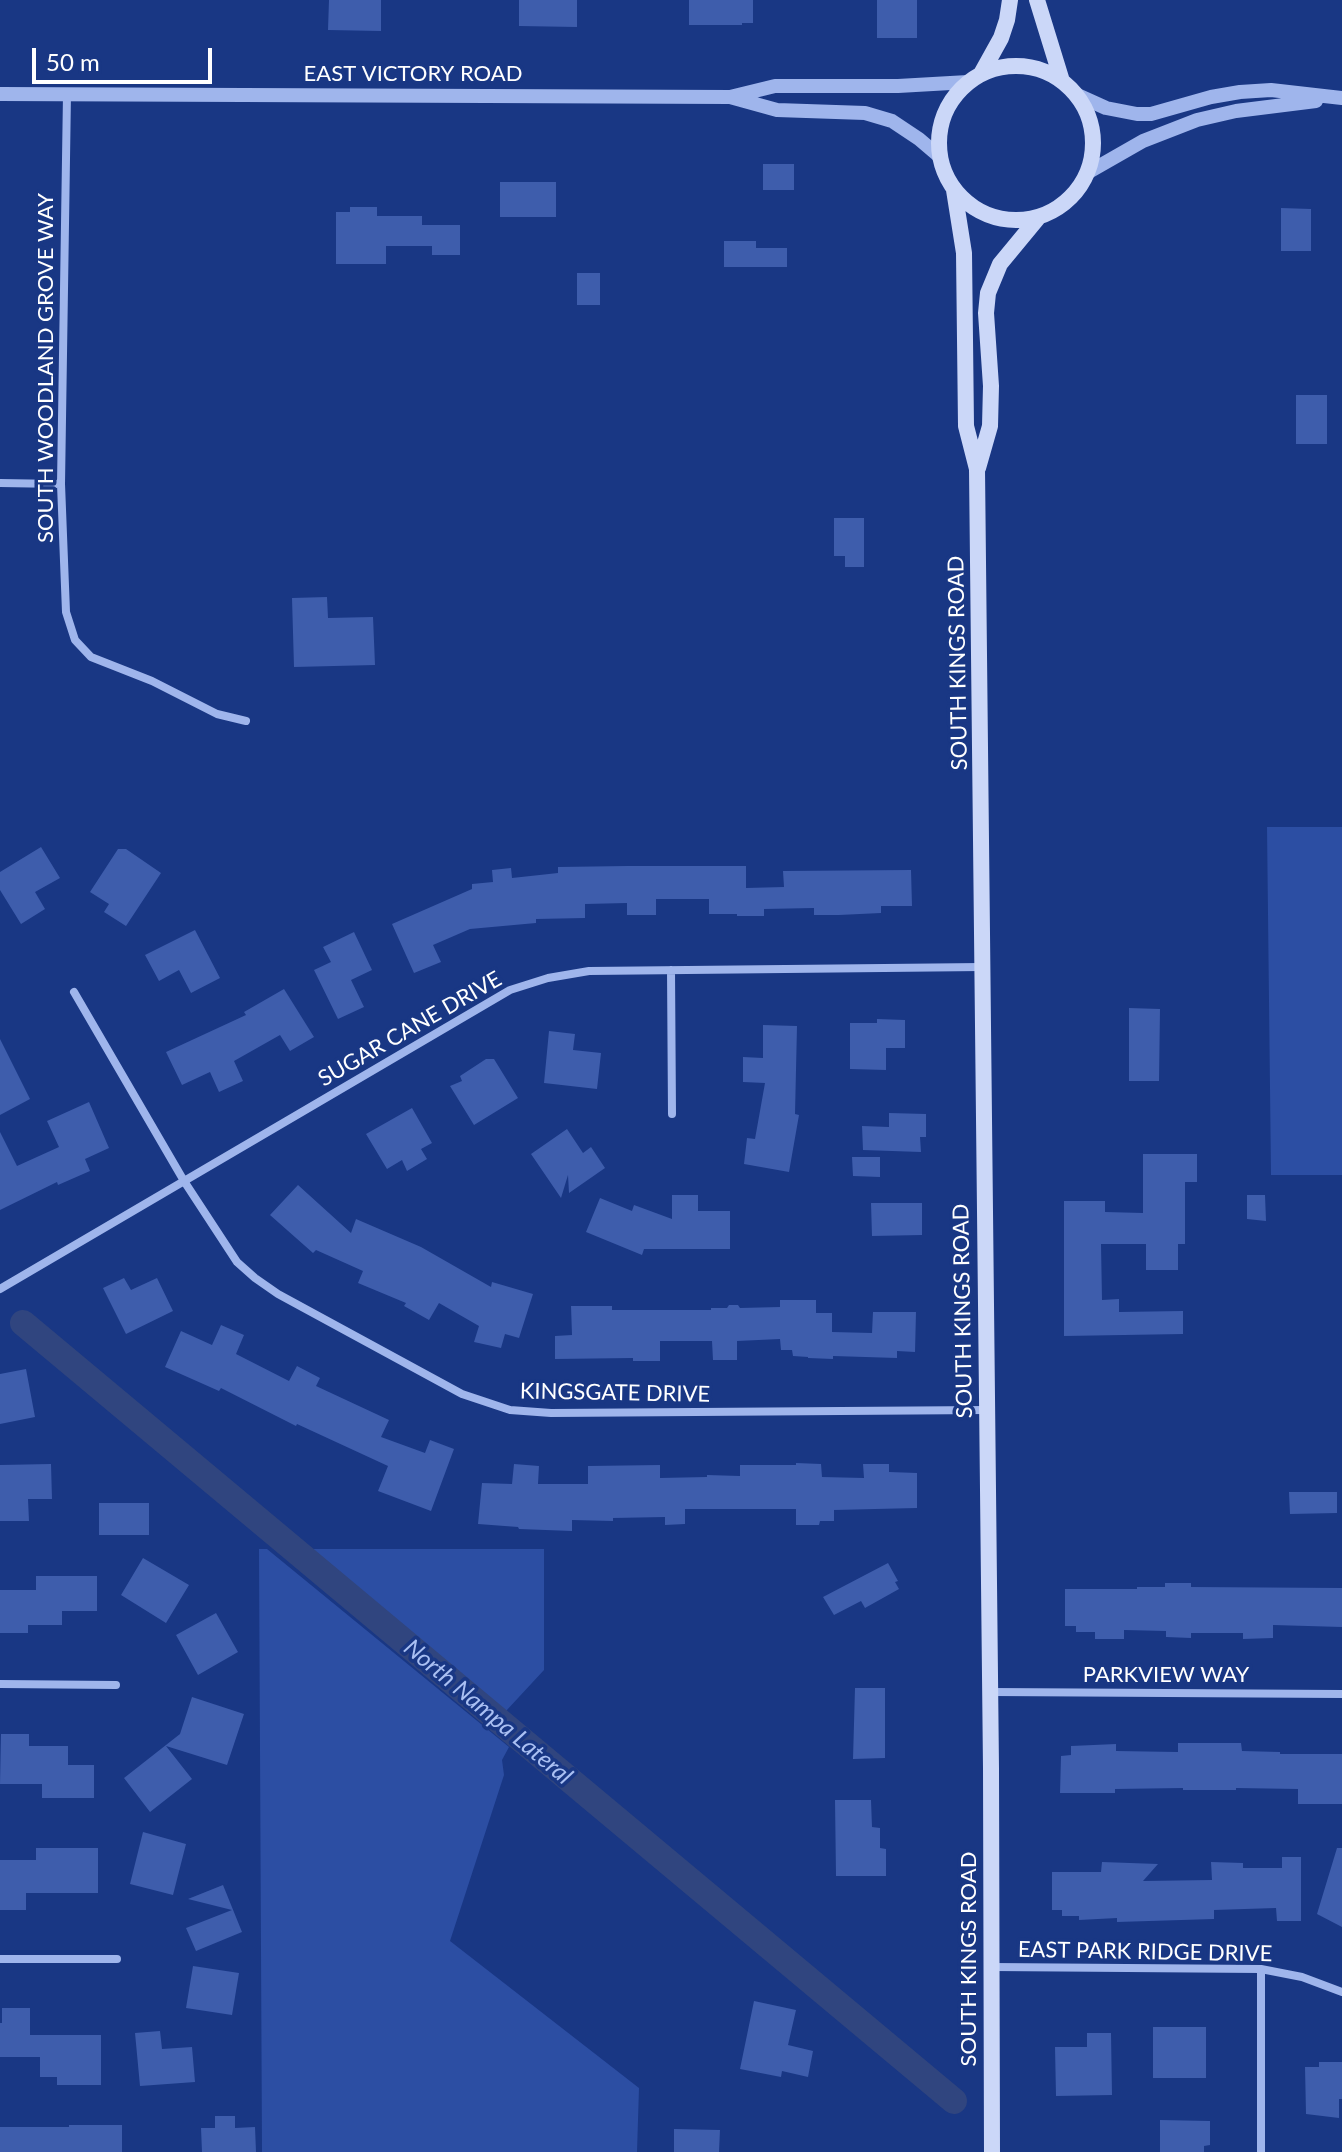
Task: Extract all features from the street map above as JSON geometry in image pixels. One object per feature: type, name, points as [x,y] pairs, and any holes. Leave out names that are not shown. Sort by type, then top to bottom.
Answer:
[{"type":"main road","points":[[975,78],[1002,67],[1023,66],[1043,71],[1062,81],[1087,112],[1093,152],[1087,173],[1076,192],[1059,208],[1038,218],[1014,221],[990,217],[969,206],[954,190],[944,174],[939,156],[938,136],[943,116],[953,97],[975,78],[1001,38],[1010,0]]},
{"type":"main road","points":[[1037,0],[1062,81]]},
{"type":"main road","name":"SOUTH KINGS ROAD","points":[[954,190],[964,253],[966,426],[977,469],[992,2152]]},
{"type":"main road","name":"SOUTH KINGS ROAD","points":[[977,469],[990,426],[988,293],[1000,264],[1038,218]]},
{"type":"street","name":"EAST VICTORY ROAD","points":[[0,94],[730,97],[775,86],[898,86],[975,78]]},
{"type":"street","points":[[1075,94],[1106,108],[1137,114],[1151,114],[1240,92],[1271,90],[1339,98]]},
{"type":"street","name":"SOUTH WOODLAND GROVE WAY","points":[[67,94],[61,484],[66,612],[75,640],[91,657],[152,681],[217,714],[246,721]]},
{"type":"street","name":"EAST VICTORY ROAD","points":[[730,97],[777,110],[865,113],[892,121],[939,156]]},
{"type":"street","points":[[1087,173],[1143,141],[1197,120],[1236,111],[1339,98]]},
{"type":"street","points":[[0,483],[61,484]]},
{"type":"street","name":"SUGAR CANE DRIVE","points":[[0,1289],[510,990],[548,978],[589,971],[982,967]]},
{"type":"street","points":[[671,970],[672,1114]]},
{"type":"street","name":"KINGSGATE DRIVE","points":[[74,992],[184,1181],[237,1262],[278,1294],[462,1394],[510,1410],[580,1414],[986,1410]]},
{"type":"street","points":[[0,1684],[116,1685]]},
{"type":"street","name":"PARKVIEW WAY","points":[[990,1692],[1342,1694]]},
{"type":"street","points":[[0,1959],[117,1959]]},
{"type":"street","name":"EAST PARK RIDGE DRIVE","points":[[991,1967],[1261,1969],[1302,1977],[1342,1992]]},
{"type":"street","points":[[1261,1969],[1261,2152]]},
{"type":"shaded area","points":[[1267,827],[1342,827],[1342,1175],[1271,1175]]},
{"type":"shaded area","points":[[259,1549],[267,1549],[509,1747],[502,1760],[504,1775],[450,1941],[639,2088],[637,2152],[262,2152]]},
{"type":"shaded area","points":[[310,1549],[544,1549],[544,1670],[506,1711]]},
{"type":"building","points":[[329,0],[381,0],[381,31],[328,30]]},
{"type":"building","points":[[519,0],[577,0],[577,27],[519,26]]},
{"type":"building","points":[[689,0],[753,0],[753,23],[689,25]]},
{"type":"building","points":[[877,0],[917,0],[917,38],[877,38]]},
{"type":"building","points":[[763,164],[794,164],[794,190],[763,190]]},
{"type":"building","points":[[500,182],[556,182],[556,217],[500,217]]},
{"type":"building","points":[[350,207],[377,207],[377,216],[422,216],[422,225],[460,225],[460,255],[432,255],[432,246],[386,246],[386,264],[336,264],[336,212],[350,212]]},
{"type":"building","points":[[1281,208],[1311,209],[1311,251],[1281,251]]},
{"type":"building","points":[[724,241],[756,241],[756,248],[787,248],[787,267],[724,267]]},
{"type":"building","points":[[577,273],[600,273],[600,305],[577,305]]},
{"type":"building","points":[[1296,395],[1327,395],[1327,444],[1296,444]]},
{"type":"building","points":[[834,518],[864,518],[864,567],[845,567],[845,556],[834,556]]},
{"type":"building","points":[[327,597],[328,618],[373,617],[375,665],[294,667],[292,598]]},
{"type":"building","points":[[41,847],[60,878],[35,892],[45,909],[21,924],[0,890],[0,872]]},
{"type":"building","points":[[118,849],[126,849],[161,873],[126,926],[104,912],[109,904],[90,892]]},
{"type":"building","points":[[746,866],[746,888],[784,887],[783,871],[911,870],[912,906],[881,906],[881,913],[839,915],[814,915],[814,908],[764,909],[764,916],[737,916],[709,914],[709,899],[656,899],[656,915],[627,915],[627,903],[585,904],[585,918],[536,919],[536,923],[470,929],[433,945],[441,962],[414,973],[392,924],[472,889],[472,884],[493,882],[492,870],[511,868],[512,878],[558,873],[558,867]]},
{"type":"building","points":[[195,930],[220,978],[191,993],[179,970],[159,981],[145,955]]},
{"type":"building","points":[[354,932],[372,970],[351,980],[364,1007],[338,1019],[314,970],[331,962],[323,947]]},
{"type":"building","points":[[284,989],[314,1037],[290,1051],[280,1035],[234,1061],[243,1081],[219,1092],[210,1072],[182,1085],[166,1052],[246,1015],[244,1012]]},
{"type":"building","points":[[1129,1008],[1160,1009],[1159,1081],[1129,1081]]},
{"type":"building","points":[[877,1019],[905,1020],[905,1048],[886,1048],[886,1070],[850,1069],[850,1023],[877,1023]]},
{"type":"building","points":[[763,1025],[797,1026],[795,1114],[799,1115],[789,1172],[744,1164],[747,1138],[755,1139],[765,1083],[743,1082],[743,1057],[763,1058]]},
{"type":"building","points":[[549,1031],[575,1034],[573,1050],[601,1053],[597,1089],[544,1083]]},
{"type":"building","points":[[0,1039],[30,1099],[0,1115]]},
{"type":"building","points":[[486,1059],[494,1059],[518,1098],[474,1125],[450,1086],[462,1081],[460,1076]]},
{"type":"building","points":[[89,1102],[109,1148],[85,1159],[90,1171],[58,1185],[57,1182],[0,1210],[0,1132],[17,1166],[59,1147],[47,1121]]},
{"type":"building","points":[[412,1108],[432,1143],[421,1149],[427,1159],[407,1171],[402,1160],[387,1169],[366,1134]]},
{"type":"building","points":[[889,1113],[926,1114],[926,1137],[920,1137],[921,1152],[863,1150],[862,1126],[889,1127]]},
{"type":"building","points":[[567,1129],[583,1153],[591,1147],[605,1168],[569,1193],[568,1175],[561,1198],[531,1154]]},
{"type":"building","points":[[1143,1154],[1197,1154],[1197,1182],[1185,1182],[1185,1244],[1178,1244],[1178,1270],[1146,1270],[1146,1244],[1101,1244],[1102,1300],[1119,1299],[1119,1312],[1183,1311],[1183,1334],[1064,1336],[1064,1201],[1105,1201],[1105,1212],[1143,1213]]},
{"type":"building","points":[[852,1157],[880,1157],[880,1177],[853,1176]]},
{"type":"building","points":[[298,1185],[351,1233],[356,1219],[421,1247],[491,1287],[492,1282],[533,1294],[519,1338],[505,1334],[501,1348],[474,1342],[479,1326],[439,1303],[429,1320],[404,1306],[406,1303],[358,1283],[363,1271],[316,1250],[313,1253],[270,1215]]},
{"type":"building","points":[[672,1195],[698,1195],[698,1211],[730,1211],[730,1249],[644,1249],[642,1255],[586,1232],[600,1198],[632,1211],[634,1205],[672,1219]]},
{"type":"building","points":[[1247,1195],[1265,1195],[1266,1221],[1247,1219]]},
{"type":"building","points":[[871,1203],[922,1203],[922,1235],[872,1236]]},
{"type":"building","points":[[124,1278],[131,1290],[157,1278],[173,1311],[126,1334],[103,1288]]},
{"type":"building","points":[[780,1300],[816,1300],[816,1313],[832,1313],[832,1332],[872,1333],[873,1312],[916,1312],[915,1352],[897,1351],[897,1358],[808,1358],[793,1356],[792,1350],[781,1350],[780,1339],[737,1341],[737,1360],[713,1360],[712,1341],[660,1341],[660,1361],[633,1361],[633,1358],[555,1359],[555,1336],[572,1335],[571,1306],[612,1306],[612,1310],[711,1310],[729,1305],[740,1308],[780,1307]]},
{"type":"building","points":[[221,1325],[244,1335],[236,1354],[289,1381],[297,1366],[320,1378],[316,1386],[389,1420],[381,1437],[425,1453],[430,1440],[454,1449],[431,1511],[378,1491],[388,1466],[296,1426],[221,1388],[219,1391],[165,1367],[181,1331],[212,1345]]},
{"type":"building","points":[[26,1369],[35,1417],[0,1424],[0,1374]]},
{"type":"building","points":[[51,1464],[52,1499],[28,1499],[29,1521],[0,1521],[0,1465]]},
{"type":"building","points":[[514,1464],[539,1466],[538,1484],[588,1484],[588,1466],[660,1465],[660,1478],[740,1476],[740,1465],[821,1464],[822,1477],[864,1478],[863,1464],[889,1464],[889,1472],[917,1473],[917,1508],[834,1510],[834,1521],[820,1521],[819,1525],[796,1525],[796,1509],[685,1509],[685,1524],[665,1525],[665,1517],[572,1520],[572,1531],[478,1524],[482,1483],[512,1484]]},
{"type":"building","points":[[1289,1492],[1337,1492],[1337,1513],[1290,1514]]},
{"type":"building","points":[[99,1503],[149,1503],[149,1535],[99,1535]]},
{"type":"building","points":[[143,1558],[189,1585],[166,1623],[121,1595]]},
{"type":"building","points":[[888,1563],[899,1589],[865,1608],[861,1601],[834,1615],[823,1597]]},
{"type":"building","points":[[36,1576],[97,1576],[97,1611],[62,1611],[62,1625],[28,1625],[28,1633],[0,1633],[0,1590],[36,1590]]},
{"type":"building","points":[[1165,1583],[1191,1583],[1191,1587],[1342,1588],[1342,1627],[1273,1625],[1273,1638],[1243,1639],[1243,1633],[1191,1633],[1191,1638],[1166,1637],[1166,1631],[1124,1630],[1124,1639],[1095,1639],[1095,1632],[1076,1632],[1076,1626],[1065,1626],[1065,1589],[1137,1589],[1165,1587]]},
{"type":"building","points":[[216,1613],[238,1652],[198,1675],[176,1635]]},
{"type":"building","points":[[855,1688],[885,1688],[885,1758],[853,1759]]},
{"type":"building","points":[[192,1697],[244,1714],[227,1765],[166,1746],[192,1779],[150,1812],[124,1778],[180,1734]]},
{"type":"building","points":[[1,1734],[29,1734],[29,1746],[68,1746],[68,1765],[94,1765],[94,1798],[42,1798],[42,1784],[0,1784]]},
{"type":"building","points":[[1178,1743],[1241,1743],[1242,1751],[1342,1754],[1342,1804],[1298,1804],[1298,1789],[1115,1789],[1115,1793],[1060,1793],[1061,1756],[1071,1755],[1071,1746],[1116,1744],[1116,1751],[1178,1752]]},
{"type":"building","points":[[835,1800],[871,1800],[872,1827],[880,1828],[880,1848],[886,1849],[886,1876],[836,1876]]},
{"type":"building","points":[[143,1832],[186,1844],[173,1895],[130,1884]]},
{"type":"building","points":[[36,1848],[98,1848],[98,1893],[26,1893],[26,1910],[0,1910],[0,1860],[36,1860]]},
{"type":"building","points":[[1337,1848],[1342,1848],[1342,1927],[1317,1914]]},
{"type":"building","points":[[1282,1857],[1301,1857],[1301,1921],[1277,1921],[1276,1908],[1214,1910],[1214,1919],[1117,1922],[1117,1918],[1079,1920],[1079,1916],[1062,1916],[1062,1910],[1052,1910],[1052,1872],[1101,1872],[1102,1862],[1158,1864],[1143,1881],[1212,1880],[1211,1862],[1243,1863],[1243,1868],[1282,1868]]},
{"type":"building","points":[[223,1885],[242,1932],[196,1951],[186,1928],[232,1910],[188,1899]]},
{"type":"building","points":[[193,1966],[239,1973],[232,2015],[186,2008]]},
{"type":"building","points":[[754,2001],[796,2010],[788,2045],[813,2051],[808,2077],[782,2071],[781,2077],[740,2069]]},
{"type":"building","points":[[2,2008],[30,2008],[30,2035],[101,2035],[101,2085],[57,2085],[57,2077],[40,2077],[40,2057],[0,2057]]},
{"type":"building","points":[[1153,2027],[1206,2027],[1206,2078],[1153,2078]]},
{"type":"building","points":[[160,2031],[162,2049],[192,2047],[195,2082],[140,2086],[135,2033]]},
{"type":"building","points":[[1087,2033],[1111,2033],[1112,2095],[1056,2096],[1055,2047],[1087,2047]]},
{"type":"building","points":[[1319,2062],[1342,2062],[1339,2118],[1306,2114],[1305,2067],[1319,2067]]},
{"type":"building","points":[[215,2116],[235,2116],[235,2128],[255,2127],[256,2152],[202,2152],[201,2128],[215,2128]]},
{"type":"building","points":[[1160,2120],[1210,2121],[1210,2145],[1204,2146],[1204,2152],[1160,2152]]},
{"type":"building","points":[[122,2125],[122,2152],[0,2152],[0,2127]]},
{"type":"building","points":[[674,2129],[720,2130],[719,2152],[674,2152]]},
{"type":"waterway","name":"North Nampa Lateral","points":[[23,1323],[954,2101]]}]
